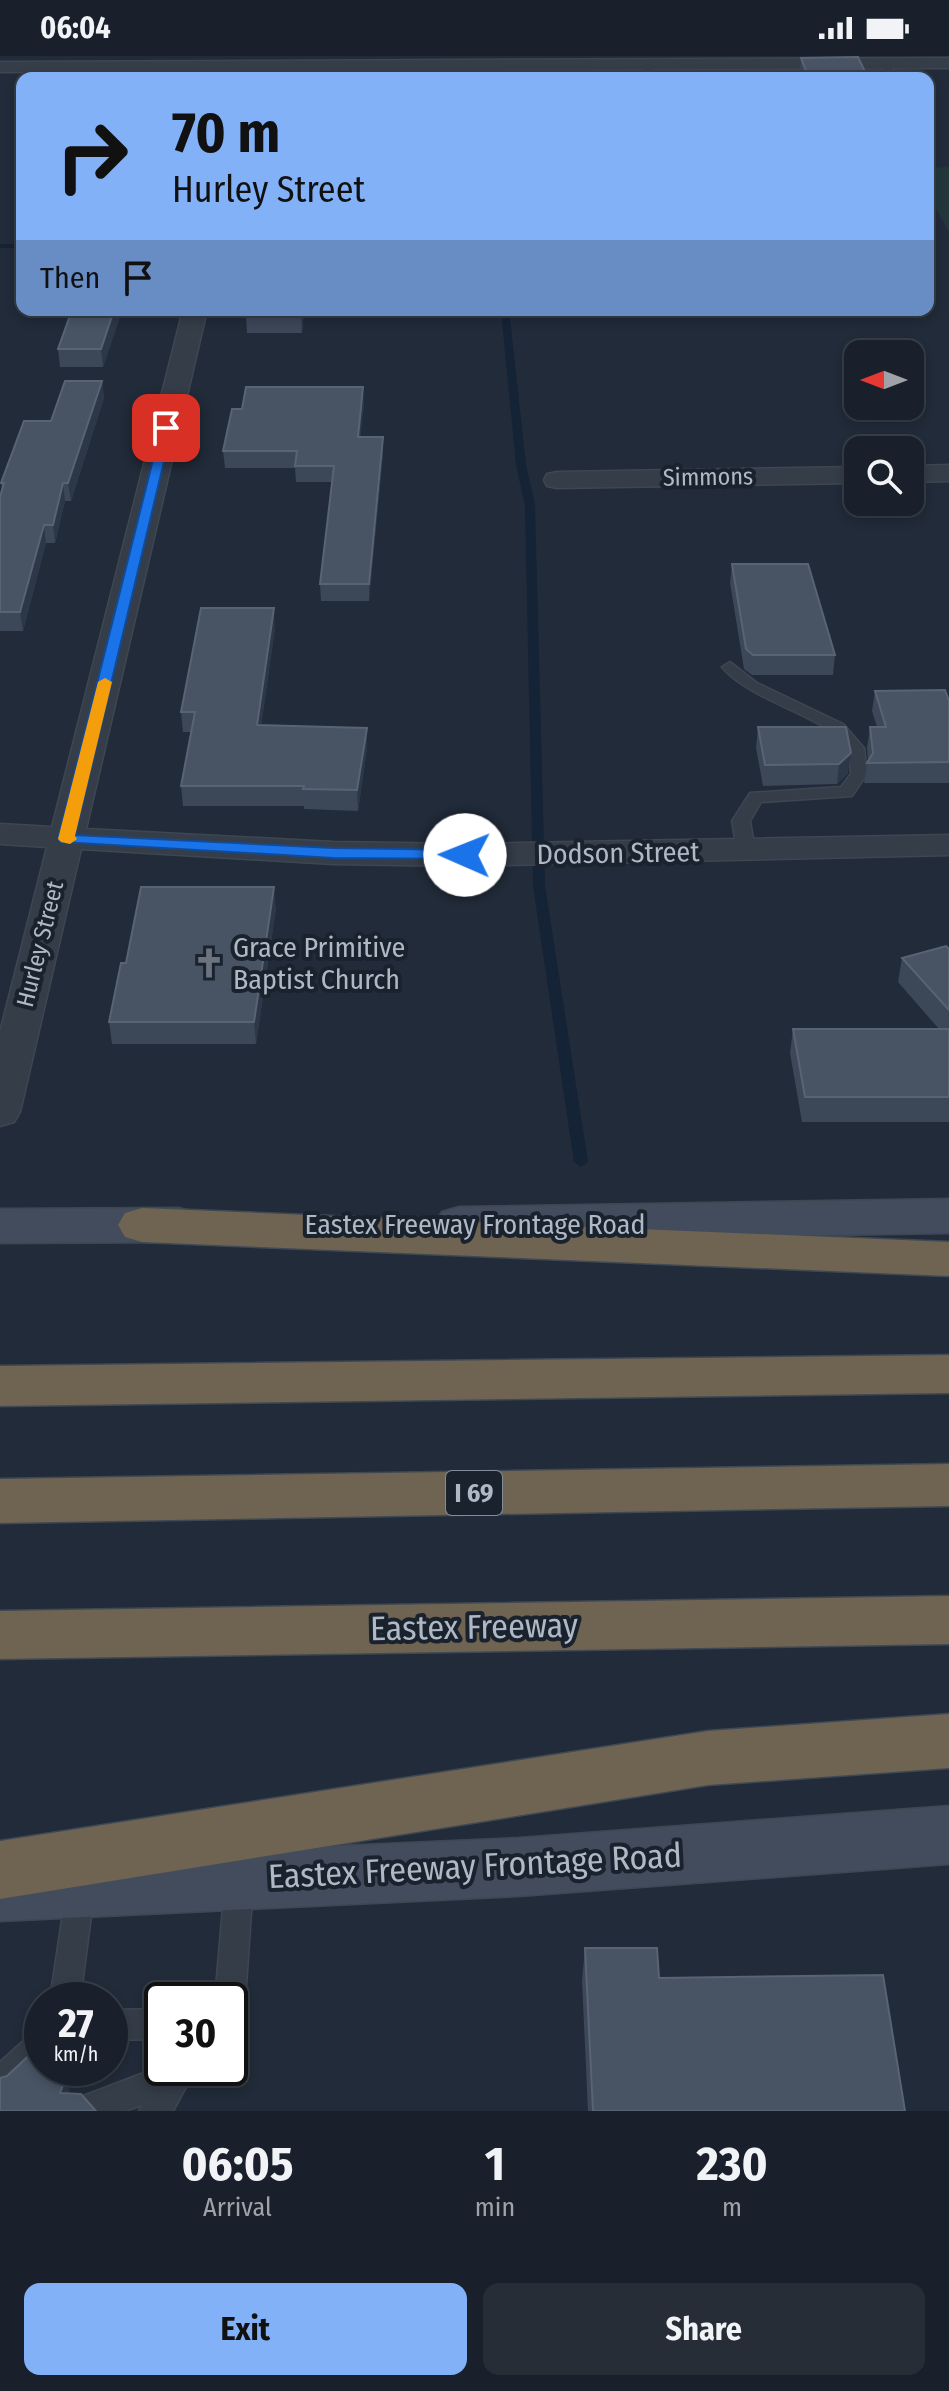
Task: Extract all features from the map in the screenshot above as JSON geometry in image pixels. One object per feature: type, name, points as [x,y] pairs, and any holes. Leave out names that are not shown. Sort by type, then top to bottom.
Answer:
[{"type":"highway","points":[[142,1225],[949,1259]]},
{"type":"highway","points":[[0,1386],[949,1374]]},
{"type":"highway","name":"I 69","points":[[0,1501],[949,1485]]},
{"type":"highway","name":"Eastex Freeway","points":[[0,1635],[949,1620]]},
{"type":"highway","points":[[0,1870],[708,1758],[949,1741]]},
{"type":"main road","name":"Eastex Freeway Frontage Road","points":[[0,1226],[617,1224],[949,1216]]},
{"type":"main road","name":"Eastex Freeway Frontage Road","points":[[0,1891],[519,1867],[949,1835]]},
{"type":"street","points":[[0,67],[648,70],[949,63]]},
{"type":"street","name":"Hurley Street","points":[[0,1112],[194,316]]},
{"type":"street","points":[[924,474],[949,473]]},
{"type":"street","name":"Simmons","points":[[557,480],[844,475]]},
{"type":"street","name":"Dodson Street","points":[[0,834],[333,853],[502,855],[949,845]]},
{"type":"lane","points":[[730,667],[751,686],[837,727],[856,748],[859,774],[846,792],[756,797],[741,821],[746,850]]},
{"type":"lane","points":[[231,1982],[240,1879]]},
{"type":"lane","points":[[68,1982],[81,1887]]},
{"type":"lane","points":[[0,2083],[24,2061]]},
{"type":"lane","points":[[84,2111],[145,2086]]},
{"type":"lane","points":[[155,2111],[170,2086]]},
{"type":"green space","points":[[949,167],[949,232],[934,205],[934,168]]},
{"type":"building","points":[[858,57],[865,72],[807,72],[801,58]]},
{"type":"building","points":[[70,316],[112,316],[101,349],[58,349]]},
{"type":"building","points":[[65,381],[102,381],[68,483],[63,483],[53,525],[44,525],[20,612],[0,612],[0,497],[4,483],[1,483],[24,421],[51,421]]},
{"type":"building","points":[[246,387],[363,387],[358,437],[383,437],[369,584],[320,584],[334,466],[295,466],[297,451],[223,451],[232,409],[242,409]]},
{"type":"building","points":[[732,564],[808,564],[835,655],[753,655],[746,649]]},
{"type":"building","points":[[201,608],[274,608],[257,725],[367,728],[357,790],[303,789],[304,786],[181,786],[195,712],[181,712]]},
{"type":"building","points":[[945,690],[949,701],[949,762],[867,763],[873,753],[870,727],[886,727],[875,691]]},
{"type":"building","points":[[758,727],[846,727],[851,753],[839,764],[765,765]]},
{"type":"building","points":[[141,887],[274,887],[254,1022],[109,1022],[121,963],[126,963]]},
{"type":"building","points":[[946,946],[949,949],[949,1010],[902,958]]},
{"type":"building","points":[[793,1029],[949,1029],[949,1097],[805,1097]]},
{"type":"building","points":[[585,1948],[657,1948],[659,1978],[883,1975],[905,2111],[593,2111]]},
{"type":"building","points":[[24,2060],[24,2086],[63,2086],[60,2093],[81,2094],[96,2111],[0,2111],[0,2078],[7,2076]]},
{"type":"waterway","points":[[0,246],[16,246]]},
{"type":"waterway","points":[[506,316],[521,465],[530,505],[539,886],[581,1162]]},
{"type":"slow traffic","points":[[70,839],[66,839],[105,682]]},
{"type":"place","name":"Grace Primitive Baptist Church","points":[[209,963]]},
{"type":"route","points":[[166,428],[66,839],[333,853],[465,855]]}]
